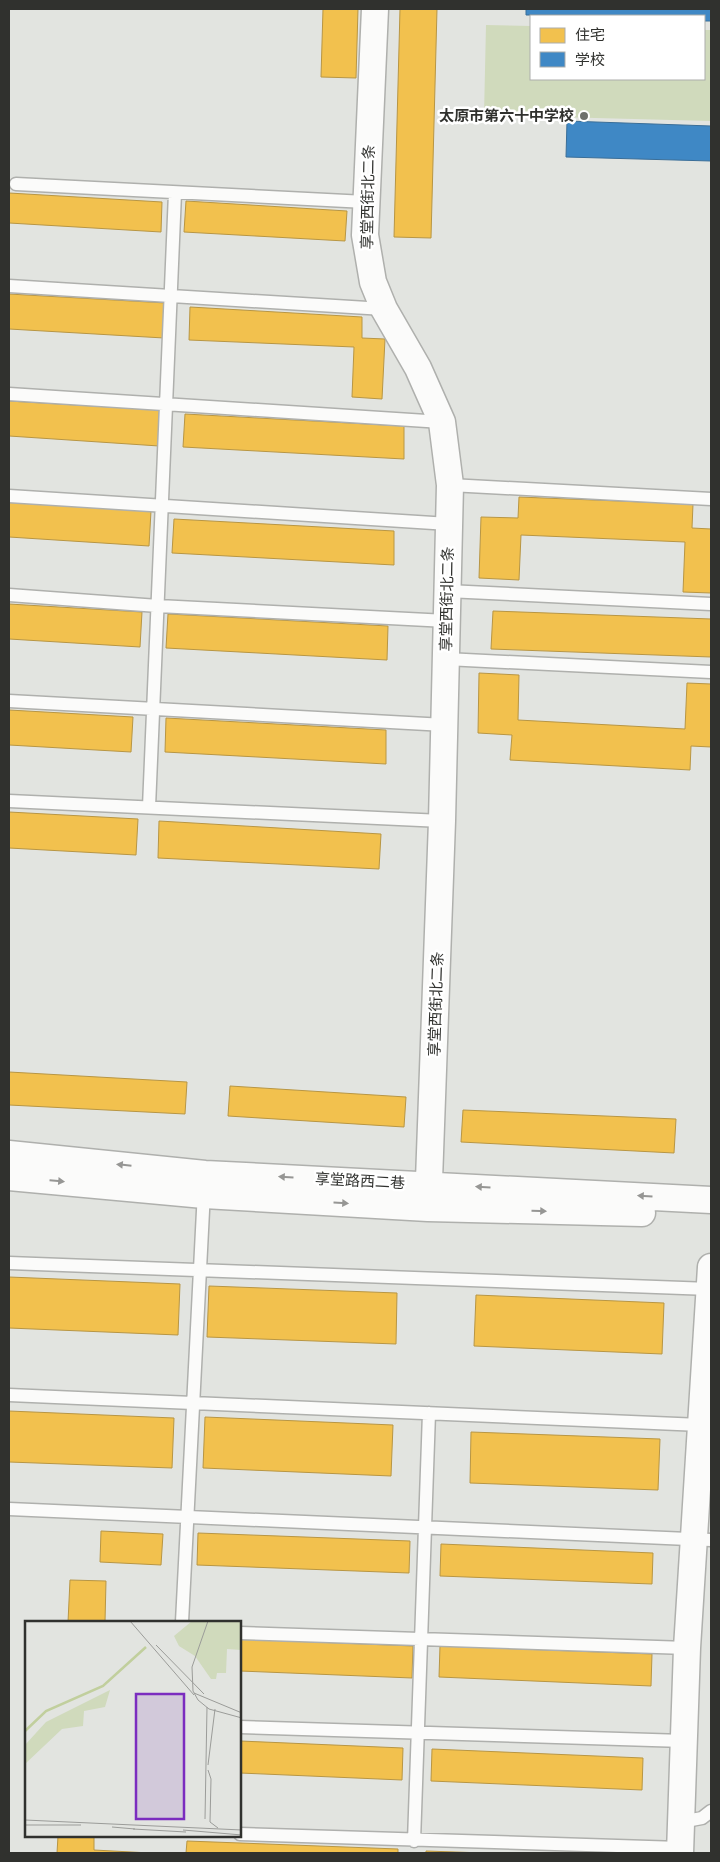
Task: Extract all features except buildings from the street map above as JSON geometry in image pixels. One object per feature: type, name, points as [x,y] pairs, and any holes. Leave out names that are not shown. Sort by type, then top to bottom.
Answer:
[{"type":"street","name":"享堂西街北二条","points":[[375,9],[365,235],[368,261],[373,282],[384,309],[423,377],[442,422],[450,485],[445,725],[429,1196]]},
{"type":"street","name":"享堂路西二巷","points":[[9,1154],[205,1184]]},
{"type":"street","name":"享堂路西二巷","points":[[9,1177],[205,1184],[429,1196],[711,1215]]},
{"type":"street","name":"享堂路西二巷","points":[[429,1196],[711,1200]]},
{"type":"street","points":[[680,1851],[687,1648],[702,1540],[701,1424],[711,1278]]},
{"type":"lane","points":[[16,184],[366,202]]},
{"type":"lane","points":[[149,807],[175,192]]},
{"type":"lane","points":[[9,286],[384,309]]},
{"type":"lane","points":[[9,394],[442,422]]},
{"type":"lane","points":[[450,485],[711,500]]},
{"type":"lane","points":[[9,496],[449,524]]},
{"type":"lane","points":[[448,591],[711,604]]},
{"type":"lane","points":[[9,595],[158,606],[447,621]]},
{"type":"lane","points":[[446,659],[711,672]]},
{"type":"lane","points":[[9,701],[445,725]]},
{"type":"lane","points":[[9,801],[442,821]]},
{"type":"lane","points":[[182,1621],[205,1184]]},
{"type":"lane","points":[[9,1263],[200,1270],[711,1278]]},
{"type":"lane","points":[[9,1395],[701,1424]]},
{"type":"lane","points":[[414,1841],[429,1413]]},
{"type":"lane","points":[[9,1509],[702,1540]]},
{"type":"lane","points":[[241,1633],[687,1648]]},
{"type":"lane","points":[[241,1727],[684,1741]]},
{"type":"lane","points":[[681,1822],[702,1818],[711,1811]]},
{"type":"lane","points":[[241,1834],[680,1851]]},
{"type":"green space","points":[[486,25],[530,26],[530,80],[705,80],[705,30],[711,30],[711,121],[484,115]]},
{"type":"place","name":"太原市第六十中学校","points":[[584,116]]}]
